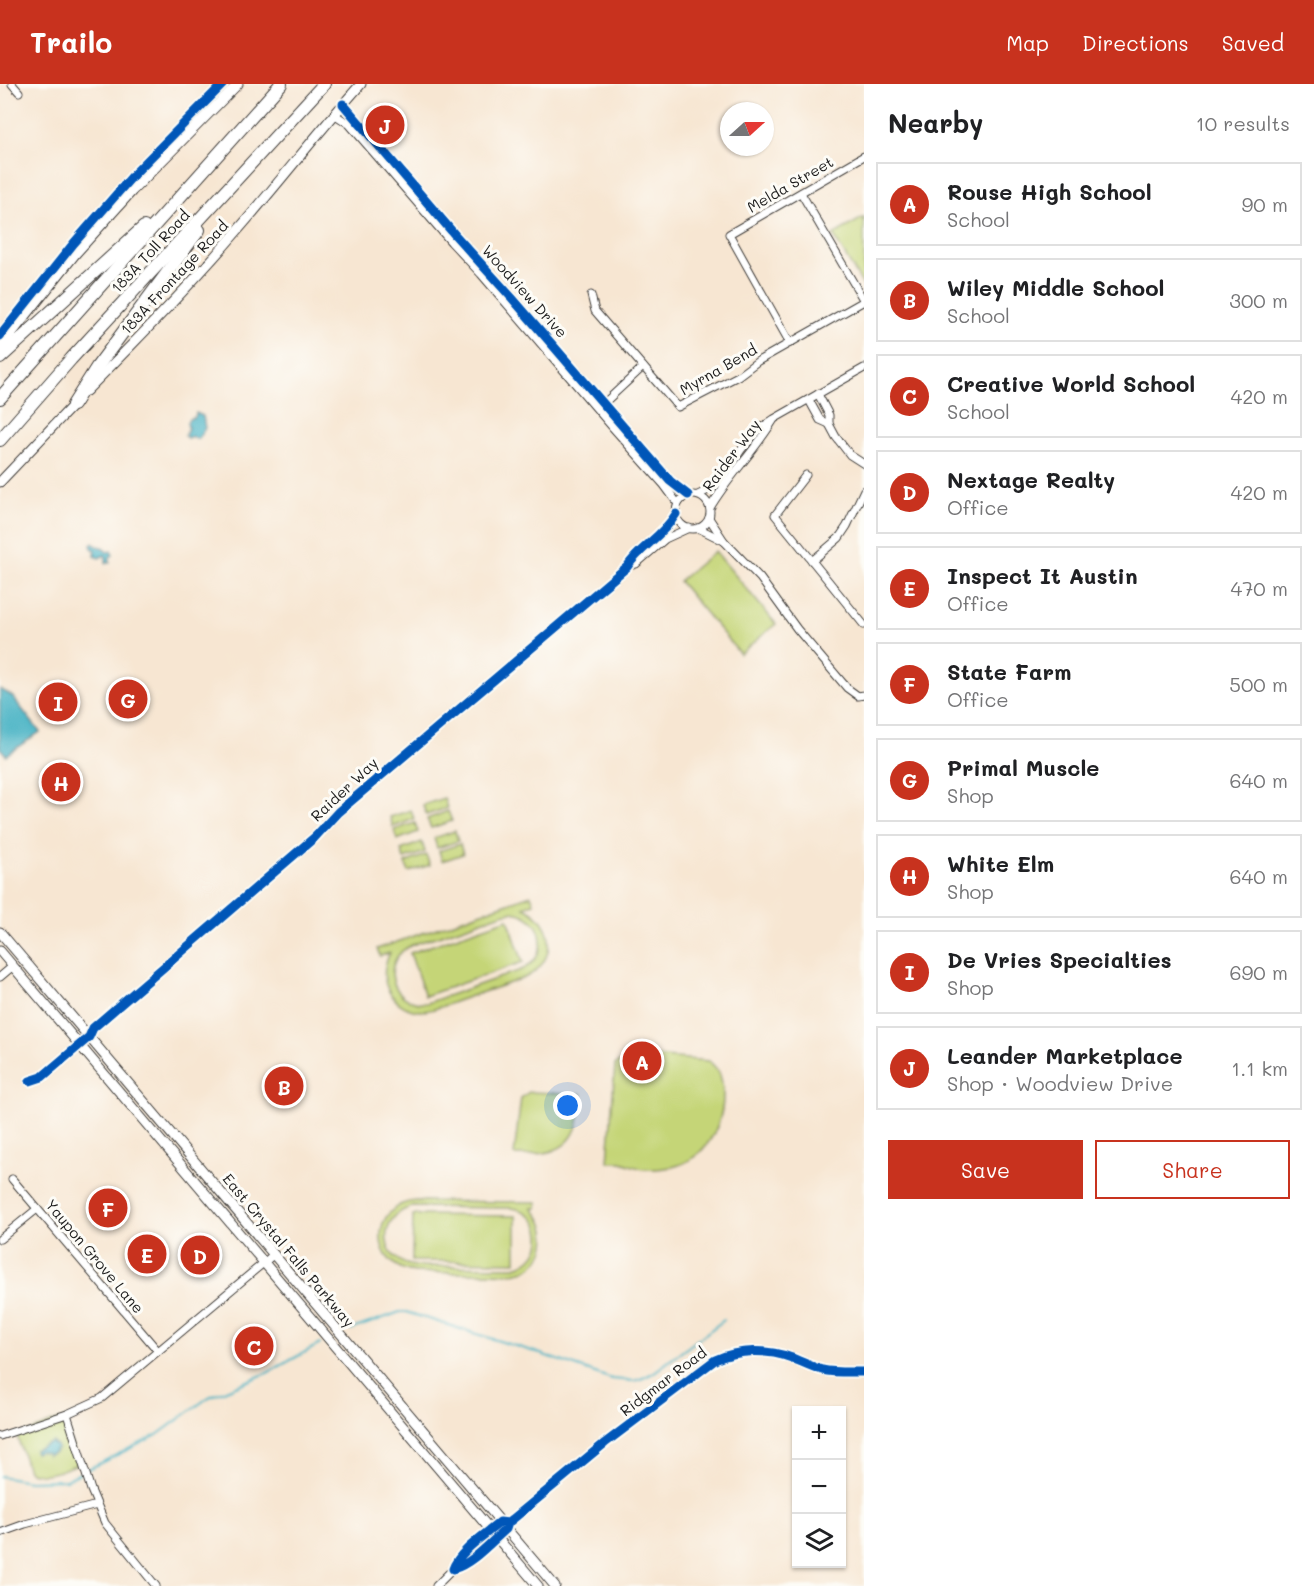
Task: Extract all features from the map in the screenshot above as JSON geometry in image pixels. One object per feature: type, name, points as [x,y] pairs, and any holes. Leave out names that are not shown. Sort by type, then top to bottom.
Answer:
[{"type":"highway","name":"183A Toll Road","points":[[0,398],[281,84]]},
{"type":"highway","name":"183A Toll Road","points":[[0,440],[71,358],[324,84]]},
{"type":"highway","points":[[0,358],[190,186]]},
{"type":"highway","points":[[73,405],[98,367],[229,188]]},
{"type":"main road","points":[[0,348],[76,253],[132,191],[238,84]]},
{"type":"main road","name":"183A Frontage Road","points":[[0,482],[170,307],[361,84]]},
{"type":"main road","name":"East Crystal Falls Parkway","points":[[0,932],[555,1586]]},
{"type":"main road","name":"East Crystal Falls Parkway","points":[[0,951],[538,1586]]},
{"type":"main road","points":[[13,966],[22,958]]},
{"type":"main road","points":[[173,1157],[183,1149]]},
{"type":"main road","points":[[357,1373],[365,1362]]},
{"type":"street","points":[[12,84],[19,92]]},
{"type":"street","name":"Woodview Drive","points":[[342,104],[670,481],[688,495]]},
{"type":"street","name":"Woodview Drive","points":[[334,114],[349,124],[482,274],[678,504]]},
{"type":"street","name":"Melda Street","points":[[790,343],[729,234],[864,156]]},
{"type":"street","points":[[801,193],[864,301]]},
{"type":"street","name":"Myrna Bend","points":[[591,295],[596,311],[678,407],[738,376],[758,361],[864,301]]},
{"type":"street","points":[[597,409],[643,367]]},
{"type":"street","name":"Raider Way","points":[[698,495],[720,482],[741,450],[758,430],[864,368]]},
{"type":"street","points":[[818,394],[829,415],[829,424],[836,437],[850,455],[864,464]]},
{"type":"street","points":[[809,400],[820,420],[829,424]]},
{"type":"street","name":"Raider Way","points":[[710,508],[717,495],[764,436],[774,419]]},
{"type":"street","points":[[806,476],[775,515],[864,625]]},
{"type":"street","points":[[812,561],[839,538],[864,490]]},
{"type":"street","points":[[698,528],[706,523],[710,508],[707,502],[698,495],[688,495],[678,504],[676,514],[681,524],[689,528],[698,528],[724,542]]},
{"type":"street","name":"Raider Way","points":[[30,1081],[42,1077],[80,1045],[89,1037],[93,1028],[315,837],[347,804],[627,567],[632,558],[663,532],[676,514]]},
{"type":"street","points":[[709,518],[724,542],[760,578],[797,629],[847,688],[858,696],[864,695]]},
{"type":"street","name":"Raider Way","points":[[627,567],[636,564],[665,539],[689,528]]},
{"type":"street","points":[[0,977],[13,966]]},
{"type":"street","name":"Yaupon Grove Lane","points":[[12,1179],[158,1351]]},
{"type":"street","points":[[0,1239],[37,1209]]},
{"type":"street","points":[[0,1436],[67,1414],[102,1398],[273,1255]]},
{"type":"street","name":"Ridgmar Road","points":[[436,1586],[453,1569],[456,1561],[494,1534],[605,1443],[707,1365],[725,1355],[745,1352],[771,1353],[820,1369],[864,1372]]},
{"type":"street","points":[[67,1414],[82,1463],[105,1523],[156,1586]]},
{"type":"street","points":[[0,1533],[97,1505]]},
{"type":"green space","points":[[864,217],[864,287],[833,235]]},
{"type":"green space","points":[[715,551],[776,624],[740,654],[679,581]]},
{"type":"green space","points":[[444,798],[447,808],[426,815],[423,805]]},
{"type":"green space","points":[[411,810],[414,819],[393,827],[390,817]]},
{"type":"green space","points":[[448,811],[452,821],[431,828],[427,819]]},
{"type":"green space","points":[[415,823],[418,832],[397,840],[394,830]]},
{"type":"green space","points":[[455,831],[458,841],[437,848],[434,838]]},
{"type":"green space","points":[[422,842],[425,852],[404,859],[401,850]]},
{"type":"green space","points":[[460,844],[463,854],[442,861],[439,851]]},
{"type":"green space","points":[[426,855],[430,865],[409,872],[405,863]]},
{"type":"green space","points":[[531,895],[534,903],[524,907],[543,922],[549,942],[548,953],[543,963],[524,978],[440,1008],[421,1011],[404,1006],[390,993],[384,973],[390,953],[380,956],[377,949]],"holes":[[[511,912],[522,914],[531,920],[540,936],[540,946],[531,964],[521,970],[427,1003],[415,1002],[397,990],[392,971],[395,961],[401,952],[412,945],[502,914]]]},
{"type":"green space","points":[[508,919],[523,962],[425,996],[410,953]]},
{"type":"green space","points":[[630,1054],[709,1061],[718,1071],[723,1089],[723,1103],[716,1130],[709,1142],[689,1161],[676,1166],[652,1169],[621,1162],[608,1162],[615,1065]]},
{"type":"green space","points":[[529,1092],[581,1094],[577,1126],[573,1135],[560,1148],[538,1154],[514,1155],[521,1098]]},
{"type":"green space","points":[[416,1201],[538,1202],[537,1208],[532,1208],[545,1229],[544,1249],[534,1265],[526,1270],[513,1273],[416,1272],[401,1268],[390,1260],[383,1249],[381,1236],[383,1224],[390,1213],[401,1205]],"holes":[[[412,1207],[511,1208],[523,1211],[532,1217],[538,1226],[540,1235],[535,1254],[527,1262],[515,1267],[416,1266],[404,1263],[395,1257],[389,1248],[388,1229],[392,1220],[400,1212]]]},
{"type":"green space","points":[[413,1215],[516,1216],[516,1262],[412,1261]]},
{"type":"green space","points":[[58,1420],[63,1421],[66,1425],[78,1464],[47,1474],[28,1471],[17,1436]]},
{"type":"water","points":[[196,413],[203,416],[205,428],[199,438],[192,436],[187,438],[185,436],[188,428],[187,422],[195,417]]},
{"type":"water","points":[[93,543],[107,552],[111,551],[113,555],[110,557],[110,563],[106,563],[105,555],[99,558],[95,556],[95,550],[91,545]]},
{"type":"water","points":[[0,689],[12,696],[40,732],[6,755],[0,748]]},
{"type":"water","points":[[53,1442],[58,1449],[55,1450],[56,1452],[47,1455],[46,1452],[41,1451],[35,1453],[34,1450]]},
{"type":"waterway","points":[[350,1330],[400,1312],[406,1312],[538,1353],[612,1379],[634,1381],[653,1373],[724,1320]]},
{"type":"waterway","points":[[0,1476],[29,1481],[66,1480],[157,1435],[209,1397],[267,1373],[320,1344]]},
{"type":"cycle path","points":[[0,336],[74,243],[135,173],[223,84]]},
{"type":"cycle path","points":[[343,104],[670,481],[688,495]]},
{"type":"cycle path","points":[[30,1081],[42,1077],[89,1037],[93,1028],[315,837],[338,812],[627,567],[676,514]]},
{"type":"cycle path","points":[[508,1523],[500,1522],[473,1544],[456,1562],[453,1569],[474,1558],[506,1529],[508,1523],[605,1443],[715,1360],[724,1356],[754,1351],[783,1355],[822,1370],[864,1372]]},
{"type":"place","name":"Leander Marketplace","points":[[385,125]]},
{"type":"place","name":"Primal Muscle","points":[[128,699]]},
{"type":"place","name":"De Vries Specialties","points":[[58,702]]},
{"type":"place","name":"White Elm","points":[[61,782]]},
{"type":"place","name":"Rouse High School","points":[[642,1061]]},
{"type":"place","name":"Wiley Middle School","points":[[284,1086]]},
{"type":"place","name":"State Farm","points":[[108,1208]]},
{"type":"place","name":"Inspect It Austin","points":[[147,1254]]},
{"type":"place","name":"Nextage Realty","points":[[200,1255]]},
{"type":"place","name":"Creative World School","points":[[254,1346]]}]
